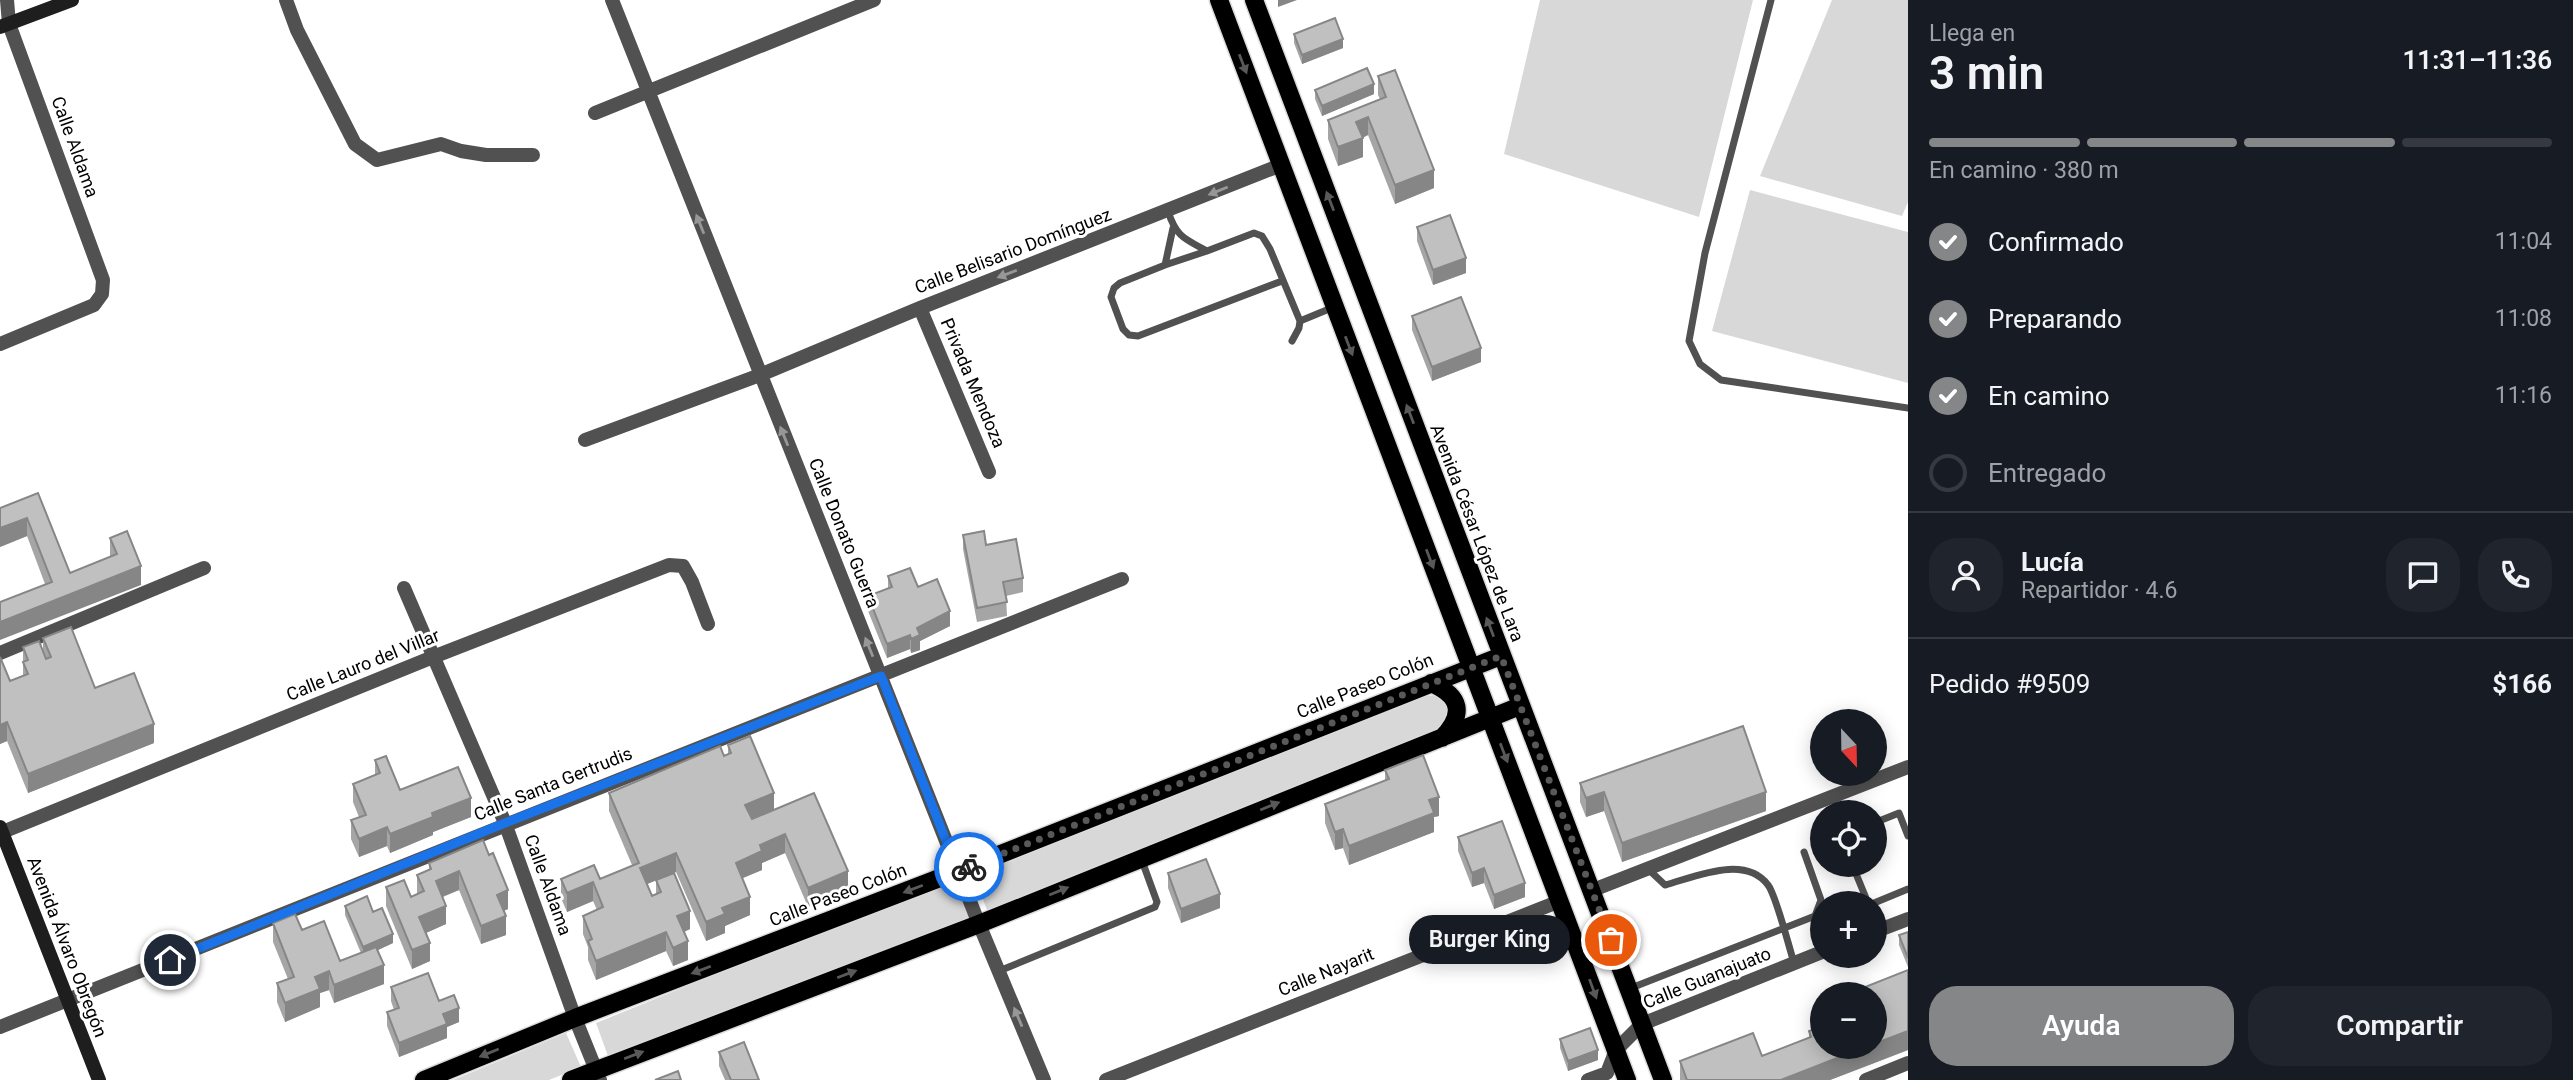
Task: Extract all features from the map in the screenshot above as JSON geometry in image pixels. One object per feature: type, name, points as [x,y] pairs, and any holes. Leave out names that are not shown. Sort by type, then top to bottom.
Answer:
[{"type":"main road","points":[[1219,0],[1627,1080]]},
{"type":"main road","name":"Avenida César López de Lara","points":[[1254,0],[1663,1080]]},
{"type":"main road","name":"Calle Paseo Colón","points":[[424,1080],[575,1018],[958,871],[1501,656]]},
{"type":"main road","points":[[1431,683],[1448,691],[1457,709],[1455,721],[1442,738]]},
{"type":"main road","points":[[571,1080],[598,1075],[1520,706]]},
{"type":"street","name":"Calle Aldama","points":[[0,344],[94,305],[102,294],[103,280],[5,26],[7,0]]},
{"type":"street","points":[[5,26],[72,0]]},
{"type":"street","points":[[286,0],[296,30],[355,144],[377,160],[441,144],[486,155],[533,155]]},
{"type":"street","name":"Calle Donato Guerra","points":[[612,0],[979,924],[1044,1080]]},
{"type":"street","points":[[595,113],[874,0]]},
{"type":"street","name":"Calle Belisario Domínguez","points":[[585,440],[760,375],[920,308],[1282,165]]},
{"type":"street","name":"Privada Mendoza","points":[[920,308],[989,472]]},
{"type":"street","name":"Calle Lauro del Villar","points":[[1,831],[669,565],[683,566],[708,624]]},
{"type":"street","points":[[0,653],[204,568]]},
{"type":"street","name":"Calle Santa Gertrudis","points":[[0,1027],[505,823],[1122,579]]},
{"type":"street","name":"Calle Aldama","points":[[404,588],[505,823],[598,1075]]},
{"type":"street","points":[[1593,890],[1908,767]]},
{"type":"street","name":"Avenida Álvaro Obregón","points":[[1,831],[99,1080]]},
{"type":"street","name":"Calle Nayarit","points":[[1105,1080],[1560,901]]},
{"type":"street","points":[[1887,927],[1908,919]]},
{"type":"street","name":"Calle Guanajuato","points":[[1588,1080],[1606,1073],[1616,1050],[1642,1024],[1810,957]]},
{"type":"street","points":[[1866,1080],[1908,1063]]},
{"type":"lane","points":[[1771,0],[1705,253],[1689,341],[1700,364],[1721,380],[1908,408]]},
{"type":"lane","points":[[1165,265],[1173,228],[1168,211]]},
{"type":"lane","points":[[1173,228],[1207,251]]},
{"type":"lane","points":[[1282,281],[1138,336],[1129,335],[1123,329],[1111,297],[1114,288],[1120,283],[1254,233],[1262,236],[1270,249],[1300,320],[1292,341]]},
{"type":"lane","points":[[1300,320],[1335,306]]},
{"type":"lane","points":[[1887,818],[1908,809]]},
{"type":"lane","points":[[1899,813],[1908,835]]},
{"type":"lane","points":[[1629,989],[1815,916],[1821,900],[1804,852]]},
{"type":"lane","points":[[999,971],[1155,907],[1157,902],[1140,857]]},
{"type":"lane","points":[[1647,868],[1665,885],[1720,870],[1752,871],[1769,885],[1794,963]]},
{"type":"lane","points":[[1887,898],[1908,890]]},
{"type":"shaded area","points":[[1540,0],[1753,0],[1699,217],[1504,154]]},
{"type":"shaded area","points":[[1832,0],[1908,0],[1908,202],[1902,216],[1760,176]]},
{"type":"shaded area","points":[[1750,190],[1908,232],[1908,383],[1712,331]]},
{"type":"shaded area","points":[[1441,695],[1451,718],[1424,740],[987,910],[972,870],[1409,697]]},
{"type":"shaded area","points":[[955,877],[970,917],[608,1056],[596,1023]]},
{"type":"shaded area","points":[[566,1033],[581,1067],[549,1080],[453,1080]]},
{"type":"building","points":[[1335,18],[1343,39],[1302,55],[1294,34]]},
{"type":"building","points":[[1367,68],[1374,84],[1322,106],[1315,90]]},
{"type":"building","points":[[1395,70],[1434,170],[1395,185],[1368,117],[1356,122],[1363,138],[1338,147],[1328,120],[1386,97],[1378,76]]},
{"type":"building","points":[[1450,215],[1466,258],[1433,270],[1417,227]]},
{"type":"building","points":[[1461,297],[1481,348],[1432,367],[1412,316]]},
{"type":"building","points":[[38,493],[70,573],[117,554],[110,538],[127,531],[141,566],[0,622],[0,602],[52,582],[27,518],[0,528],[0,508]]},
{"type":"building","points":[[984,531],[986,545],[1016,539],[1023,578],[1003,582],[1007,602],[977,608],[963,535]]},
{"type":"building","points":[[910,568],[918,587],[937,579],[950,611],[917,628],[920,635],[911,639],[910,635],[887,644],[868,596],[892,587],[888,576]]},
{"type":"building","points":[[71,627],[95,688],[134,673],[154,724],[28,774],[7,722],[0,725],[0,657],[10,681],[28,674],[23,662],[28,660],[23,647],[39,641],[46,659],[51,657],[43,638]]},
{"type":"building","points":[[1743,726],[1766,792],[1622,843],[1604,792],[1586,798],[1580,783]]},
{"type":"building","points":[[750,736],[774,793],[745,805],[752,819],[814,793],[848,871],[808,888],[785,834],[760,845],[762,851],[736,863],[750,897],[722,908],[725,914],[706,922],[676,853],[640,868],[652,896],[661,892],[656,880],[674,873],[690,911],[677,916],[688,941],[673,948],[666,932],[596,961],[588,941],[592,939],[583,916],[603,907],[593,882],[567,893],[561,879],[594,865],[600,879],[639,863],[609,793],[720,746],[724,756],[731,753],[728,745]]},
{"type":"building","points":[[1423,755],[1439,797],[1429,800],[1434,813],[1349,846],[1343,829],[1335,832],[1325,804],[1389,779],[1385,770]]},
{"type":"building","points":[[386,756],[400,790],[458,767],[471,798],[432,813],[433,817],[390,834],[387,827],[359,839],[351,820],[366,815],[353,784],[380,773],[375,760]]},
{"type":"building","points":[[1502,821],[1525,883],[1494,895],[1484,868],[1472,873],[1458,837]]},
{"type":"building","points":[[483,840],[489,855],[493,853],[508,890],[497,895],[506,916],[481,926],[459,871],[436,881],[446,906],[419,917],[430,943],[412,950],[386,887],[404,880],[411,897],[424,891],[417,875],[431,869],[429,863]]},
{"type":"building","points":[[1206,859],[1220,894],[1181,909],[1168,873]]},
{"type":"building","points":[[367,896],[373,912],[382,908],[393,934],[363,947],[345,906]]},
{"type":"building","points":[[295,914],[302,930],[324,921],[340,961],[376,947],[384,965],[334,985],[329,971],[315,977],[320,989],[285,1003],[277,983],[294,977],[273,923]]},
{"type":"building","points":[[1908,932],[1908,958],[1899,935]]},
{"type":"building","points":[[1908,970],[1908,1031],[1887,1039],[1887,982],[1878,982]]},
{"type":"building","points":[[428,973],[439,1001],[454,995],[459,1008],[443,1014],[447,1024],[399,1043],[387,1012],[399,1008],[391,987]]},
{"type":"building","points":[[1590,1028],[1598,1050],[1568,1061],[1560,1039]]},
{"type":"building","points":[[1753,1033],[1762,1056],[1810,1037],[1810,1059],[1835,1059],[1781,1080],[1687,1080],[1680,1061]]},
{"type":"building","points":[[744,1042],[759,1080],[731,1080],[719,1052]]},
{"type":"building","points":[[678,1071],[681,1080],[655,1080]]},
{"type":"way so far","points":[[969,867],[1501,656],[1611,940]]},
{"type":"place","name":"Burger King","points":[[1611,940]]},
{"type":"route","points":[[170,960],[505,823],[881,676],[958,871],[969,867]]}]
